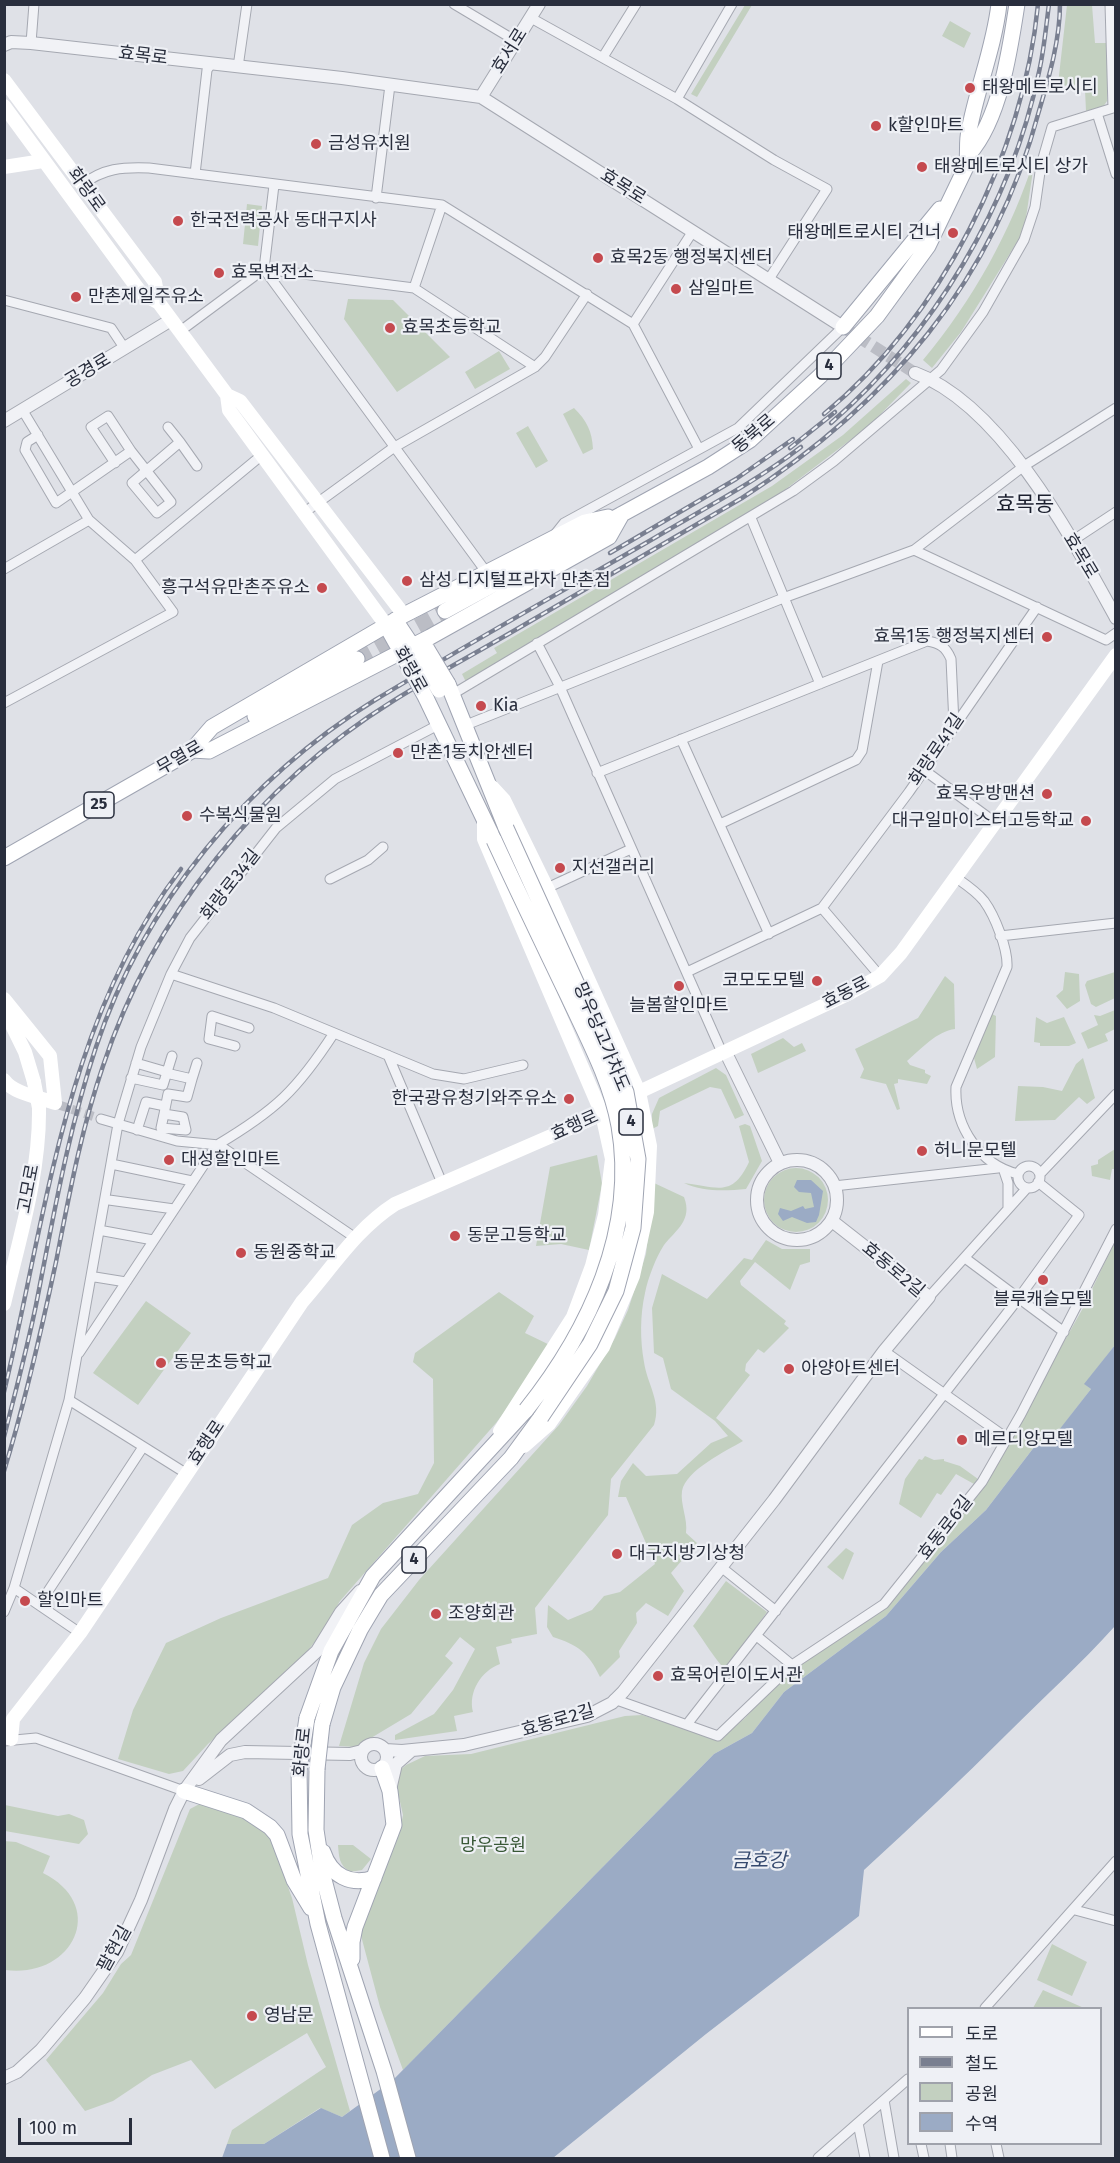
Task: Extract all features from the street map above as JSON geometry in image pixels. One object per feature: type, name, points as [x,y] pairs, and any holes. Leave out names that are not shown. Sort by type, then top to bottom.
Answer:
[{"type":"main road","name":"동북로","points":[[445,611],[732,453],[820,376],[877,316],[928,246],[955,194],[969,154],[968,133],[986,73],[999,4]]},
{"type":"main road","name":"동북로","points":[[969,154],[983,139],[1003,80],[1017,4]]},
{"type":"main road","name":"화랑로","points":[[4,80],[155,282],[159,303],[226,395],[229,410],[304,512],[395,620],[442,691]]},
{"type":"main road","name":"화랑로","points":[[4,106],[141,293],[159,303]]},
{"type":"main road","points":[[4,167],[43,161]]},
{"type":"main road","points":[[843,327],[916,236],[955,194]]},
{"type":"main road","name":"화랑로","points":[[226,395],[240,400],[317,503],[442,691],[440,724],[494,840]]},
{"type":"main road","points":[[192,750],[212,727],[395,620],[585,522],[622,514]]},
{"type":"main road","points":[[192,750],[209,751],[414,651],[609,537],[622,514]]},
{"type":"main road","name":"효동로","points":[[639,1092],[726,1053],[880,976],[901,953],[1116,655]]},
{"type":"main road","name":"무열로","points":[[4,858],[357,659]]},
{"type":"main road","points":[[442,691],[449,706],[464,720]]},
{"type":"main road","name":"4","points":[[464,720],[487,782]]},
{"type":"main road","points":[[487,782],[504,801],[547,888],[639,1092],[650,1146],[647,1212],[633,1276],[603,1347],[549,1424],[512,1458]]},
{"type":"main road","name":"망우당고가차도","points":[[487,782],[626,1092],[638,1159],[633,1228],[616,1291],[590,1344],[541,1417]]},
{"type":"main road","points":[[484,819],[484,839],[602,1114],[612,1159],[605,1215],[592,1266],[573,1317],[490,1447]]},
{"type":"main road","name":"망우당고가차도","points":[[494,840],[609,1089],[619,1125],[624,1168],[619,1218],[606,1269],[586,1320],[556,1372],[526,1410]]},
{"type":"main road","points":[[4,999],[51,1056],[57,1104],[17,1090],[4,1080]]},
{"type":"main road","name":"고모로","points":[[4,1009],[25,1052],[39,1108],[39,1131],[31,1189],[4,1304]]},
{"type":"main road","name":"효행로","points":[[8,1740],[13,1719],[80,1633],[302,1302],[341,1257],[354,1237],[374,1217],[394,1204],[602,1114],[639,1092]]},
{"type":"main road","name":"화랑로","points":[[382,2158],[318,1924],[300,1833],[299,1769],[307,1718],[331,1651],[373,1576],[526,1410]]},
{"type":"main road","name":"화랑로","points":[[408,2158],[384,2071],[331,1907],[316,1830],[317,1769],[322,1724],[341,1668],[381,1595],[512,1458],[541,1417]]},
{"type":"main road","points":[[358,1992],[353,1967],[352,1942],[394,1825],[389,1788],[372,1760]]},
{"type":"main road","points":[[185,1789],[246,1811],[270,1827],[286,1852],[294,1880],[318,1924]]},
{"type":"main road","points":[[316,1830],[326,1860],[342,1877],[356,1882],[374,1878]]},
{"type":"street","points":[[31,43],[34,4]]},
{"type":"street","points":[[238,67],[247,4]]},
{"type":"street","points":[[454,4],[516,41]]},
{"type":"street","name":"효서로","points":[[482,97],[539,4]]},
{"type":"street","points":[[603,57],[636,4]]},
{"type":"street","points":[[677,99],[732,4]]},
{"type":"street","points":[[442,691],[537,643],[751,518],[834,461],[941,370],[983,312],[1024,240],[1035,207],[1041,165],[1052,127],[1113,108],[1110,4]]},
{"type":"street","points":[[531,18],[677,99],[774,160],[826,189],[769,279]]},
{"type":"street","name":"효목로","points":[[4,45],[10,42],[31,43],[390,84],[482,97],[843,327]]},
{"type":"street","points":[[195,174],[207,70],[211,64]]},
{"type":"street","points":[[376,198],[390,84]]},
{"type":"street","points":[[1097,113],[1113,155],[1116,174]]},
{"type":"street","points":[[82,184],[96,173],[115,168],[149,168],[442,205],[633,324],[699,449]]},
{"type":"street","points":[[274,185],[264,269],[393,448],[487,573]]},
{"type":"street","points":[[414,288],[442,205]]},
{"type":"street","points":[[633,324],[693,231]]},
{"type":"street","points":[[175,326],[264,269],[414,288],[535,367]]},
{"type":"street","points":[[304,512],[393,448],[535,367],[545,357],[587,294]]},
{"type":"street","points":[[4,300],[111,328],[125,349]]},
{"type":"street","name":"공경로","points":[[4,421],[125,349],[175,326]]},
{"type":"street","points":[[551,540],[564,523],[738,428],[843,327]]},
{"type":"street","name":"효목로","points":[[915,373],[929,379],[984,423],[1010,448],[1024,466],[1071,541],[1116,618]]},
{"type":"street","points":[[464,720],[560,687],[786,597],[914,550],[1024,466],[1116,408]]},
{"type":"street","points":[[4,703],[173,612],[135,560],[89,520],[23,411]]},
{"type":"street","points":[[115,463],[91,427],[108,416],[132,451],[147,471],[171,502],[157,513],[132,483],[147,471],[180,442]]},
{"type":"street","points":[[168,427],[197,466]]},
{"type":"street","points":[[38,435],[27,442],[25,450],[56,503],[73,494],[132,451]]},
{"type":"street","points":[[135,560],[262,455]]},
{"type":"street","points":[[1071,541],[1116,512]]},
{"type":"street","points":[[751,518],[806,645],[820,684]]},
{"type":"street","points":[[4,569],[89,520]]},
{"type":"street","points":[[914,550],[1106,640],[1116,633]]},
{"type":"street","name":"화랑로41길","points":[[687,972],[822,908],[924,770],[1038,607]]},
{"type":"street","points":[[597,773],[927,641],[938,643],[948,651],[952,670],[954,724]]},
{"type":"street","points":[[537,643],[560,687],[720,1047],[726,1053],[780,1163]]},
{"type":"street","points":[[720,824],[856,760],[862,751],[878,661]]},
{"type":"street","name":"화랑로34길","points":[[4,1612],[14,1588],[69,1400],[118,1124],[136,1063],[171,974],[189,938],[276,828],[336,779],[440,724]]},
{"type":"street","points":[[681,739],[769,934]]},
{"type":"street","points":[[924,770],[996,823]]},
{"type":"street","points":[[330,879],[368,860],[383,847]]},
{"type":"street","points":[[547,888],[631,849]]},
{"type":"street","points":[[955,877],[985,902],[1005,948],[1006,967],[956,1090],[956,1101],[973,1147],[1001,1169],[1018,1174]]},
{"type":"street","points":[[822,908],[880,976]]},
{"type":"street","points":[[1000,936],[1116,923]]},
{"type":"street","points":[[171,974],[331,1030],[433,1074],[464,1079],[523,1065]]},
{"type":"street","points":[[235,1046],[209,1039],[212,1016],[249,1028]]},
{"type":"street","points":[[77,1357],[217,1145],[248,1127],[287,1097],[314,1064],[331,1030]]},
{"type":"street","points":[[388,1055],[442,1183]]},
{"type":"street","points":[[131,1078],[163,1085],[172,1056]]},
{"type":"street","points":[[136,1063],[192,1079]]},
{"type":"street","points":[[137,1130],[146,1102],[165,1110],[168,1094],[187,1097],[197,1063]]},
{"type":"street","points":[[929,1297],[1008,1208],[1027,1188],[1034,1186],[1116,1094]]},
{"type":"street","points":[[101,1119],[177,1141],[217,1145],[354,1237]]},
{"type":"street","points":[[796,1160],[812,1163],[821,1168],[834,1186],[837,1204],[832,1221],[824,1231],[803,1240],[780,1238],[770,1231],[758,1212],[757,1195],[762,1179],[780,1163],[796,1160]]},
{"type":"street","points":[[116,1165],[192,1180]]},
{"type":"street","points":[[688,1724],[758,1636],[841,1523],[1018,1299],[1079,1215],[1039,1178],[1036,1168],[1029,1165],[1022,1168],[1018,1174],[1019,1181],[1027,1188]]},
{"type":"street","points":[[834,1186],[1001,1169]]},
{"type":"street","points":[[1001,1169],[1008,1183],[1008,1208]]},
{"type":"street","points":[[109,1200],[174,1209]]},
{"type":"street","name":"효동로2길","points":[[407,1751],[464,1746],[587,1716],[623,1692],[721,1567],[884,1351],[929,1297],[832,1221]]},
{"type":"street","name":"효동로6길","points":[[614,1699],[718,1736],[739,1719],[792,1665],[884,1604],[982,1482],[1008,1438],[1116,1229]]},
{"type":"street","points":[[104,1231],[153,1240]]},
{"type":"street","points":[[965,1258],[1064,1332]]},
{"type":"street","points":[[95,1277],[126,1282]]},
{"type":"street","points":[[884,1351],[942,1394],[1008,1438]]},
{"type":"street","points":[[69,1400],[187,1474]]},
{"type":"street","points":[[39,1605],[143,1446]]},
{"type":"street","points":[[721,1567],[776,1611]]},
{"type":"street","name":"팔현길","points":[[4,2078],[17,2072],[41,2050],[85,1998],[117,1952],[141,1900],[185,1789],[221,1740],[317,1651],[341,1612],[373,1576]]},
{"type":"street","points":[[14,1588],[80,1633]]},
{"type":"street","points":[[758,1636],[792,1665]]},
{"type":"street","points":[[8,1740],[36,1738],[185,1789],[230,1755],[257,1751],[315,1753],[372,1760],[407,1751]]},
{"type":"street","points":[[389,1788],[396,1764],[407,1751]]},
{"type":"street","points":[[986,2007],[1075,1910],[1116,1861]]},
{"type":"street","points":[[1075,1910],[1116,1921]]},
{"type":"street","points":[[824,2157],[858,2123],[907,2081]]},
{"type":"street","points":[[884,2100],[894,2158]]},
{"type":"street","points":[[858,2123],[865,2158]]},
{"type":"green space","points":[[745,5],[752,5],[697,97],[691,94]]},
{"type":"green space","points":[[1067,5],[1092,5],[1095,43],[1108,43],[1107,101],[1103,107],[1086,111],[1085,90],[1058,84]]},
{"type":"green space","points":[[950,21],[971,33],[964,48],[942,36]]},
{"type":"green space","points":[[1035,157],[1024,231],[961,332],[932,368],[923,360],[958,314],[989,264],[1014,212]]},
{"type":"green space","points":[[247,204],[262,206],[258,246],[243,244]]},
{"type":"green space","points":[[348,299],[393,300],[450,357],[397,392],[344,319]]},
{"type":"green space","points":[[499,351],[510,369],[475,389],[465,372]]},
{"type":"green space","points":[[906,379],[911,383],[870,425],[782,492],[466,682],[462,674],[497,653],[494,648],[772,486],[843,435]]},
{"type":"green space","points":[[574,408],[585,422],[591,437],[593,449],[583,454],[563,414]]},
{"type":"green space","points":[[528,426],[548,461],[536,468],[516,433]]},
{"type":"green space","points":[[1065,972],[1079,974],[1080,1001],[1067,1009],[1056,996],[1063,990]]},
{"type":"green space","points":[[1115,972],[1115,998],[1096,1007],[1091,1004],[1085,985],[1087,981]]},
{"type":"green space","points":[[945,976],[954,984],[955,1029],[936,1037],[907,1061],[910,1065],[925,1070],[925,1073],[931,1076],[927,1084],[898,1079],[898,1083],[894,1084],[900,1109],[897,1110],[886,1084],[860,1078],[864,1069],[855,1049],[918,1018]]},
{"type":"green space","points":[[1115,1010],[1115,1029],[1105,1034],[1108,1041],[1088,1049],[1081,1033],[1098,1025],[1094,1015],[1100,1016]]},
{"type":"green space","points":[[992,1014],[996,1016],[995,1057],[977,1069],[974,1058]]},
{"type":"green space","points":[[1036,1017],[1047,1023],[1064,1017],[1076,1043],[1069,1046],[1040,1046],[1040,1043],[1034,1042]]},
{"type":"green space","points":[[783,1038],[794,1047],[802,1043],[806,1051],[758,1073],[751,1054]]},
{"type":"green space","points":[[1083,1058],[1095,1098],[1087,1104],[1079,1097],[1055,1120],[1015,1121],[1018,1086],[1043,1087],[1062,1091],[1076,1064]]},
{"type":"green space","points":[[716,1068],[726,1075],[744,1115],[735,1119],[721,1089],[710,1087],[660,1111],[658,1126],[652,1129],[652,1114],[659,1098]]},
{"type":"green space","points":[[745,1124],[750,1126],[762,1161],[746,1189],[706,1189],[684,1183],[723,1188],[736,1181],[749,1162],[739,1126]]},
{"type":"green space","points":[[1115,1149],[1115,1169],[1112,1169],[1110,1180],[1092,1176],[1091,1166],[1098,1164],[1098,1160]]},
{"type":"green space","points":[[597,1155],[602,1184],[589,1250],[561,1244],[536,1246],[550,1167]]},
{"type":"green space","points":[[790,1168],[802,1168],[819,1177],[826,1188],[828,1200],[826,1212],[819,1223],[802,1232],[790,1232],[778,1227],[769,1218],[764,1206],[764,1194],[769,1182],[778,1173]]},
{"type":"green space","points":[[654,1183],[684,1197],[686,1212],[682,1224],[658,1255],[643,1301],[642,1345],[655,1401],[654,1425],[611,1479],[608,1515],[535,1608],[537,1634],[511,1639],[512,1643],[496,1647],[500,1664],[482,1677],[474,1690],[473,1712],[454,1716],[457,1731],[395,1740],[395,1735],[434,1714],[453,1690],[475,1649],[460,1637],[445,1656],[453,1663],[411,1714],[356,1747],[339,1746],[364,1663],[381,1629],[419,1580],[559,1425],[587,1386],[615,1338],[628,1310],[646,1254]]},
{"type":"green space","points":[[766,1240],[782,1249],[810,1249],[810,1262],[800,1265],[790,1290],[755,1262],[740,1281],[741,1285],[786,1321],[784,1324],[789,1328],[764,1353],[758,1349],[746,1364],[745,1371],[750,1375],[716,1418],[743,1441],[708,1462],[685,1483],[682,1496],[686,1533],[697,1543],[671,1573],[684,1591],[668,1616],[646,1603],[636,1613],[637,1623],[619,1651],[620,1657],[600,1677],[592,1662],[582,1651],[553,1637],[547,1627],[548,1605],[568,1620],[592,1610],[604,1596],[620,1592],[655,1564],[626,1497],[618,1497],[621,1481],[633,1463],[646,1476],[677,1474],[711,1443],[728,1436],[715,1421],[671,1389],[663,1358],[654,1353],[652,1308],[662,1274],[707,1299],[744,1258],[752,1260]]},
{"type":"green space","name":"망우공원","points":[[1115,1241],[1115,1345],[1085,1384],[1091,1389],[1048,1445],[1038,1442],[986,1510],[941,1552],[886,1616],[784,1692],[752,1733],[714,1754],[403,2070],[380,2007],[360,1932],[401,1825],[403,1815],[396,1784],[399,1771],[425,1756],[471,1754],[625,1716],[642,1715],[719,1740],[745,1718],[792,1665],[885,1606],[958,1516],[1025,1411],[1083,1308]]},
{"type":"green space","points":[[499,1292],[534,1316],[525,1333],[554,1347],[496,1423],[340,1601],[319,1637],[303,1656],[208,1744],[183,1771],[169,1774],[118,1759],[133,1710],[166,1643],[221,1618],[328,1578],[352,1525],[383,1503],[418,1494],[434,1463],[433,1379],[413,1362],[415,1353]]},
{"type":"green space","points":[[146,1301],[191,1333],[138,1405],[93,1373]]},
{"type":"green space","points":[[925,1456],[934,1460],[944,1459],[944,1461],[960,1466],[978,1479],[974,1484],[956,1474],[941,1495],[937,1493],[921,1518],[899,1504],[905,1479],[919,1459],[922,1460]]},
{"type":"green space","points":[[846,1548],[854,1553],[843,1580],[827,1567]]},
{"type":"green space","points":[[726,1581],[767,1612],[726,1669],[693,1626]]},
{"type":"green space","points":[[207,1800],[263,1827],[272,1842],[292,1898],[308,1965],[350,2111],[342,2117],[320,2108],[264,2144],[227,2144],[232,2130],[326,2067],[307,2033],[215,2089],[191,2060],[152,2075],[113,2101],[85,2111],[46,2060],[103,1993],[121,1964],[131,1955],[190,1809]]},
{"type":"green space","points":[[5,1805],[58,1816],[69,1814],[84,1820],[88,1834],[79,1844],[5,1831]]},
{"type":"green space","points":[[4,1841],[16,1842],[50,1856],[43,1873],[63,1887],[74,1903],[78,1921],[74,1937],[64,1952],[49,1963],[29,1970],[5,1970]]},
{"type":"green space","points":[[338,1845],[353,1845],[371,1859],[362,1870],[350,1872],[342,1864]]},
{"type":"green space","points":[[1052,1944],[1087,1962],[1072,1996],[1037,1980]]},
{"type":"green space","points":[[1043,1990],[1082,2007],[1034,2007]]},
{"type":"water","points":[[797,1180],[811,1180],[823,1191],[816,1222],[807,1223],[792,1217],[783,1221],[778,1214],[780,1208],[791,1211],[803,1206],[805,1209],[814,1207],[811,1193],[799,1192],[794,1187]]},
{"type":"water","name":"금호강","points":[[1115,1345],[1115,1626],[973,1768],[864,1870],[859,1916],[706,2034],[553,2158],[222,2158],[227,2144],[264,2144],[321,2108],[342,2117],[393,2080],[714,1754],[752,1733],[784,1692],[886,1616],[941,1552],[986,1510],[1038,1442],[1048,1444],[1091,1389],[1084,1384]]},
{"type":"tunnel","points":[[843,327],[915,373]]},
{"type":"tunnel","points":[[357,659],[445,611]]},
{"type":"tunnel","points":[[59,1105],[101,1119]]},
{"type":"railway","points":[[824,414],[866,375],[904,331],[939,282],[969,230],[995,175],[1015,118],[1030,61],[1038,4]]},
{"type":"railway","points":[[831,423],[868,388],[935,308],[988,218],[1009,171],[1026,122],[1041,64],[1049,4]]},
{"type":"railway","points":[[4,1471],[32,1367],[76,1163],[95,1090],[124,1011],[150,958],[181,907],[216,859],[255,814],[298,772],[344,734],[423,683],[742,498],[795,461],[844,422],[888,379],[928,333],[964,283],[994,230],[1019,173],[1043,98],[1056,45],[1060,4]]},
{"type":"railway","points":[[790,448],[835,412]]},
{"type":"railway","points":[[610,553],[736,479],[793,439]]},
{"type":"railway","points":[[4,1437],[25,1354],[69,1143],[96,1047],[116,995],[142,944],[171,895],[206,850],[243,807],[284,767],[328,731],[375,700],[478,639],[727,496],[801,447]]},
{"type":"railway","points":[[4,1392],[48,1188],[85,1054],[110,989],[142,927],[181,869]]},
{"type":"place","name":"태왕메트로시티","points":[[970,88]]},
{"type":"place","name":"k할인마트","points":[[876,126]]},
{"type":"place","name":"금성유치원","points":[[316,144]]},
{"type":"place","name":"태왕메트로시티 상가","points":[[922,167]]},
{"type":"place","name":"한국전력공사 동대구지사","points":[[178,221]]},
{"type":"place","name":"태왕메트로시티 건너","points":[[953,233]]},
{"type":"place","name":"효목2동 행정복지센터","points":[[598,258]]},
{"type":"place","name":"효목변전소","points":[[219,273]]},
{"type":"place","name":"삼일마트","points":[[676,289]]},
{"type":"place","name":"만촌제일주유소","points":[[76,297]]},
{"type":"place","name":"효목초등학교","points":[[390,328]]},
{"type":"place","name":"삼성 디지털프라자 만촌점","points":[[407,581]]},
{"type":"place","name":"흥구석유만촌주유소","points":[[322,588]]},
{"type":"place","name":"효목1동 행정복지센터","points":[[1047,637]]},
{"type":"place","name":"Kia","points":[[481,706]]},
{"type":"place","name":"만촌1동치안센터","points":[[398,753]]},
{"type":"place","name":"효목우방맨션","points":[[1047,794]]},
{"type":"place","name":"수복식물원","points":[[187,816]]},
{"type":"place","name":"대구일마이스터고등학교","points":[[1086,821]]},
{"type":"place","name":"지선갤러리","points":[[560,868]]},
{"type":"place","name":"코모도모텔","points":[[817,981]]},
{"type":"place","name":"늘봄할인마트","points":[[679,986]]},
{"type":"place","name":"한국광유청기와주유소","points":[[569,1099]]},
{"type":"place","name":"허니문모텔","points":[[922,1151]]},
{"type":"place","name":"대성할인마트","points":[[169,1160]]},
{"type":"place","name":"동문고등학교","points":[[455,1236]]},
{"type":"place","name":"동원중학교","points":[[241,1253]]},
{"type":"place","name":"블루캐슬모텔","points":[[1043,1280]]},
{"type":"place","name":"동문초등학교","points":[[161,1363]]},
{"type":"place","name":"아양아트센터","points":[[789,1369]]},
{"type":"place","name":"메르디앙모텔","points":[[962,1440]]},
{"type":"place","name":"대구지방기상청","points":[[617,1554]]},
{"type":"place","name":"할인마트","points":[[25,1601]]},
{"type":"place","name":"조양회관","points":[[436,1614]]},
{"type":"place","name":"효목어린이도서관","points":[[658,1676]]},
{"type":"place","name":"영남문","points":[[252,2016]]},
{"type":"district","name":"효목동","points":[[1025,505]]}]
